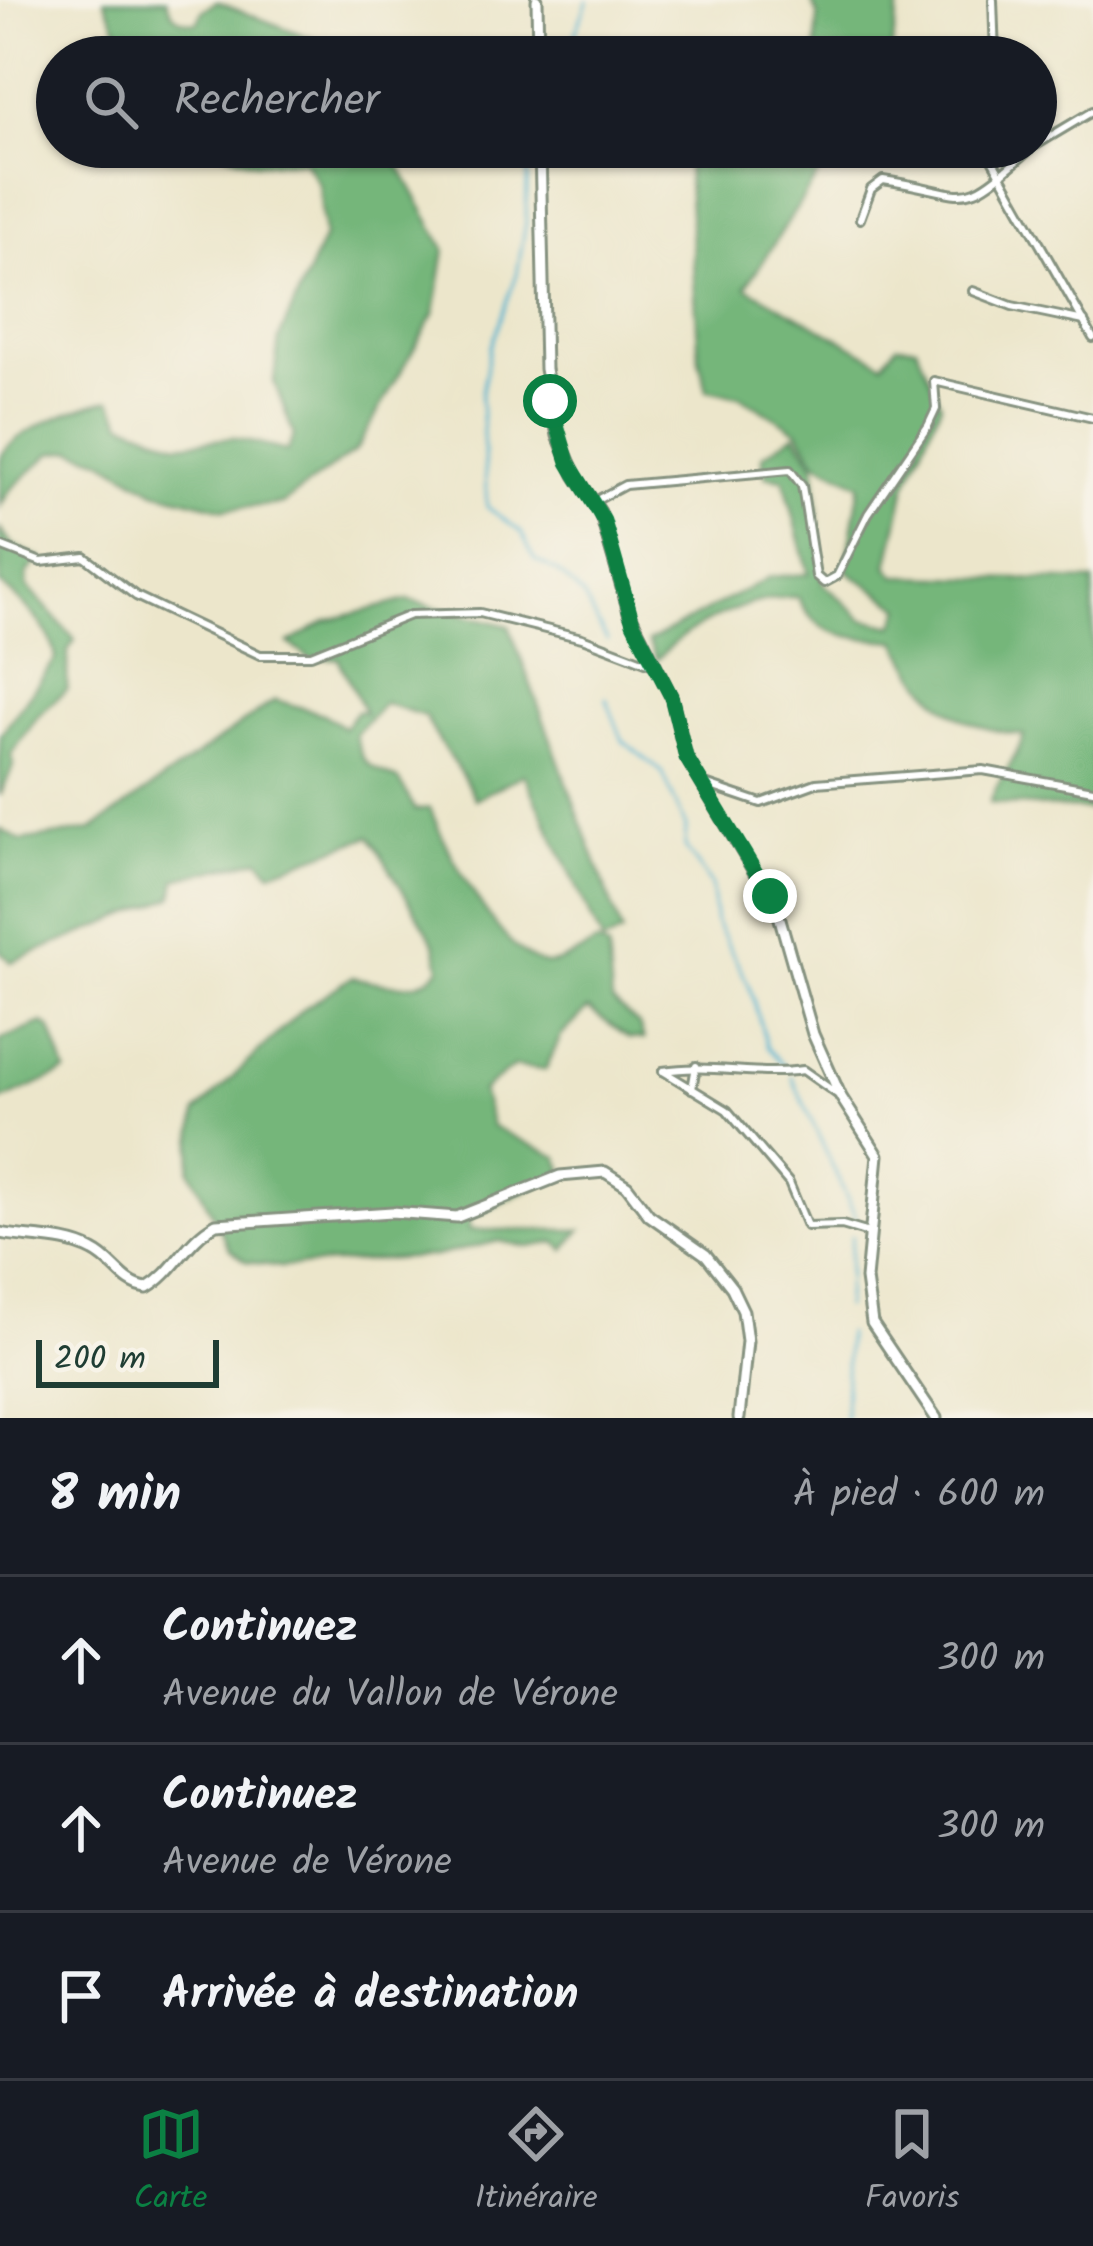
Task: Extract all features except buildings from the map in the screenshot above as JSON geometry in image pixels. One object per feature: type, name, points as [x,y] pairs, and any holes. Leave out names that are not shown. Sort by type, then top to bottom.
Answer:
[{"type":"main road","points":[[538,0],[538,36]]},
{"type":"main road","points":[[540,168],[545,369],[563,451],[595,501],[629,612],[671,696],[686,757],[786,929],[805,1010],[841,1096],[879,1161],[866,1284],[872,1323],[936,1418]]},
{"type":"main road","points":[[0,1233],[80,1245],[101,1256],[130,1283],[147,1288],[164,1276],[184,1247],[216,1224],[392,1212],[457,1217],[570,1173],[605,1172],[627,1186],[649,1215],[706,1255],[732,1288],[743,1312],[747,1341],[739,1418]]},
{"type":"street","points":[[993,0],[994,36]]},
{"type":"street","points":[[1057,133],[1093,111]]},
{"type":"street","points":[[994,168],[1093,337]]},
{"type":"street","points":[[860,218],[872,189],[883,180],[960,196],[988,189],[1010,168]]},
{"type":"street","points":[[974,291],[1012,306],[1084,321]]},
{"type":"street","points":[[595,501],[625,485],[790,470],[802,486],[815,576],[824,583],[837,576],[868,514],[930,423],[934,381],[1093,418]]},
{"type":"street","points":[[0,546],[41,562],[85,557],[136,596],[260,655],[311,655],[406,616],[450,612],[490,615],[652,661]]},
{"type":"street","points":[[702,783],[761,803],[816,783],[983,770],[1093,790]]},
{"type":"street","points":[[692,1089],[696,1066]]},
{"type":"street","points":[[841,1096],[807,1070],[765,1075],[696,1066],[663,1071],[727,1110],[789,1183],[807,1226],[842,1225],[869,1233]]},
{"type":"green space","points":[[104,0],[167,0],[177,18],[197,23],[203,10],[217,2],[306,36],[121,36]]},
{"type":"green space","points":[[811,0],[900,0],[894,36],[817,36],[818,16]]},
{"type":"green space","points":[[309,168],[401,168],[445,249],[435,312],[356,450],[282,504],[225,509],[155,491],[101,459],[73,450],[51,453],[10,490],[0,507],[1,458],[7,448],[49,421],[111,400],[123,422],[178,444],[233,438],[287,451],[294,436],[274,381],[279,339],[324,237],[319,184]]},
{"type":"green space","points":[[687,168],[822,168],[746,287],[883,363],[897,345],[916,346],[941,404],[906,486],[888,566],[896,576],[1093,581],[1093,810],[990,803],[1024,735],[979,726],[947,709],[921,681],[897,641],[827,629],[798,597],[761,601],[722,615],[669,647],[657,660],[648,642],[770,577],[809,574],[784,479],[766,476],[762,456],[795,434],[815,465],[823,583],[863,619],[894,626],[902,608],[846,570],[860,484],[817,462],[798,431],[740,396],[707,390],[699,359]]},
{"type":"green space","points":[[0,529],[11,544],[41,558],[27,574],[27,586],[75,640],[68,651],[67,689],[38,716],[11,755],[14,764],[0,796],[0,735],[56,659],[43,627],[0,584]]},
{"type":"green space","points":[[407,600],[509,626],[622,933],[603,943],[524,774],[475,799],[425,716],[384,703],[355,735],[361,755],[370,766],[400,781],[415,810],[430,808],[478,900],[529,957],[551,964],[597,943],[608,949],[612,1002],[639,1025],[644,1039],[629,1038],[588,1009],[561,1036],[545,1070],[514,1066],[482,1091],[492,1127],[558,1157],[564,1171],[470,1219],[469,1230],[581,1230],[565,1250],[556,1242],[528,1247],[499,1241],[435,1256],[280,1267],[245,1261],[230,1249],[190,1170],[196,1113],[302,1010],[352,977],[399,985],[431,976],[440,968],[435,944],[370,836],[271,872],[260,859],[176,879],[173,897],[11,962],[0,951],[0,829],[21,841],[92,830],[275,700],[323,714],[344,728],[357,711],[365,713],[338,658],[310,659],[289,643],[327,621]]},
{"type":"green space","points":[[43,1023],[51,1029],[66,1072],[0,1101],[0,1040]]},
{"type":"waterway","points":[[574,36],[588,0]]},
{"type":"waterway","points":[[527,168],[526,222],[517,274],[490,348],[481,397],[487,507],[521,532],[535,560],[558,572],[583,596],[607,640]]},
{"type":"waterway","points":[[606,698],[623,741],[662,772],[686,827],[685,847],[711,884],[716,923],[749,985],[767,1047],[786,1067]]},
{"type":"waterway","points":[[792,1077],[857,1220]]},
{"type":"waterway","points":[[848,1280],[852,1236]]},
{"type":"waterway","points":[[845,1307],[847,1285]]},
{"type":"waterway","points":[[845,1418],[847,1333]]},
{"type":"route","points":[[550,401],[568,462],[604,521],[633,623],[671,696],[686,757],[770,896]]}]
